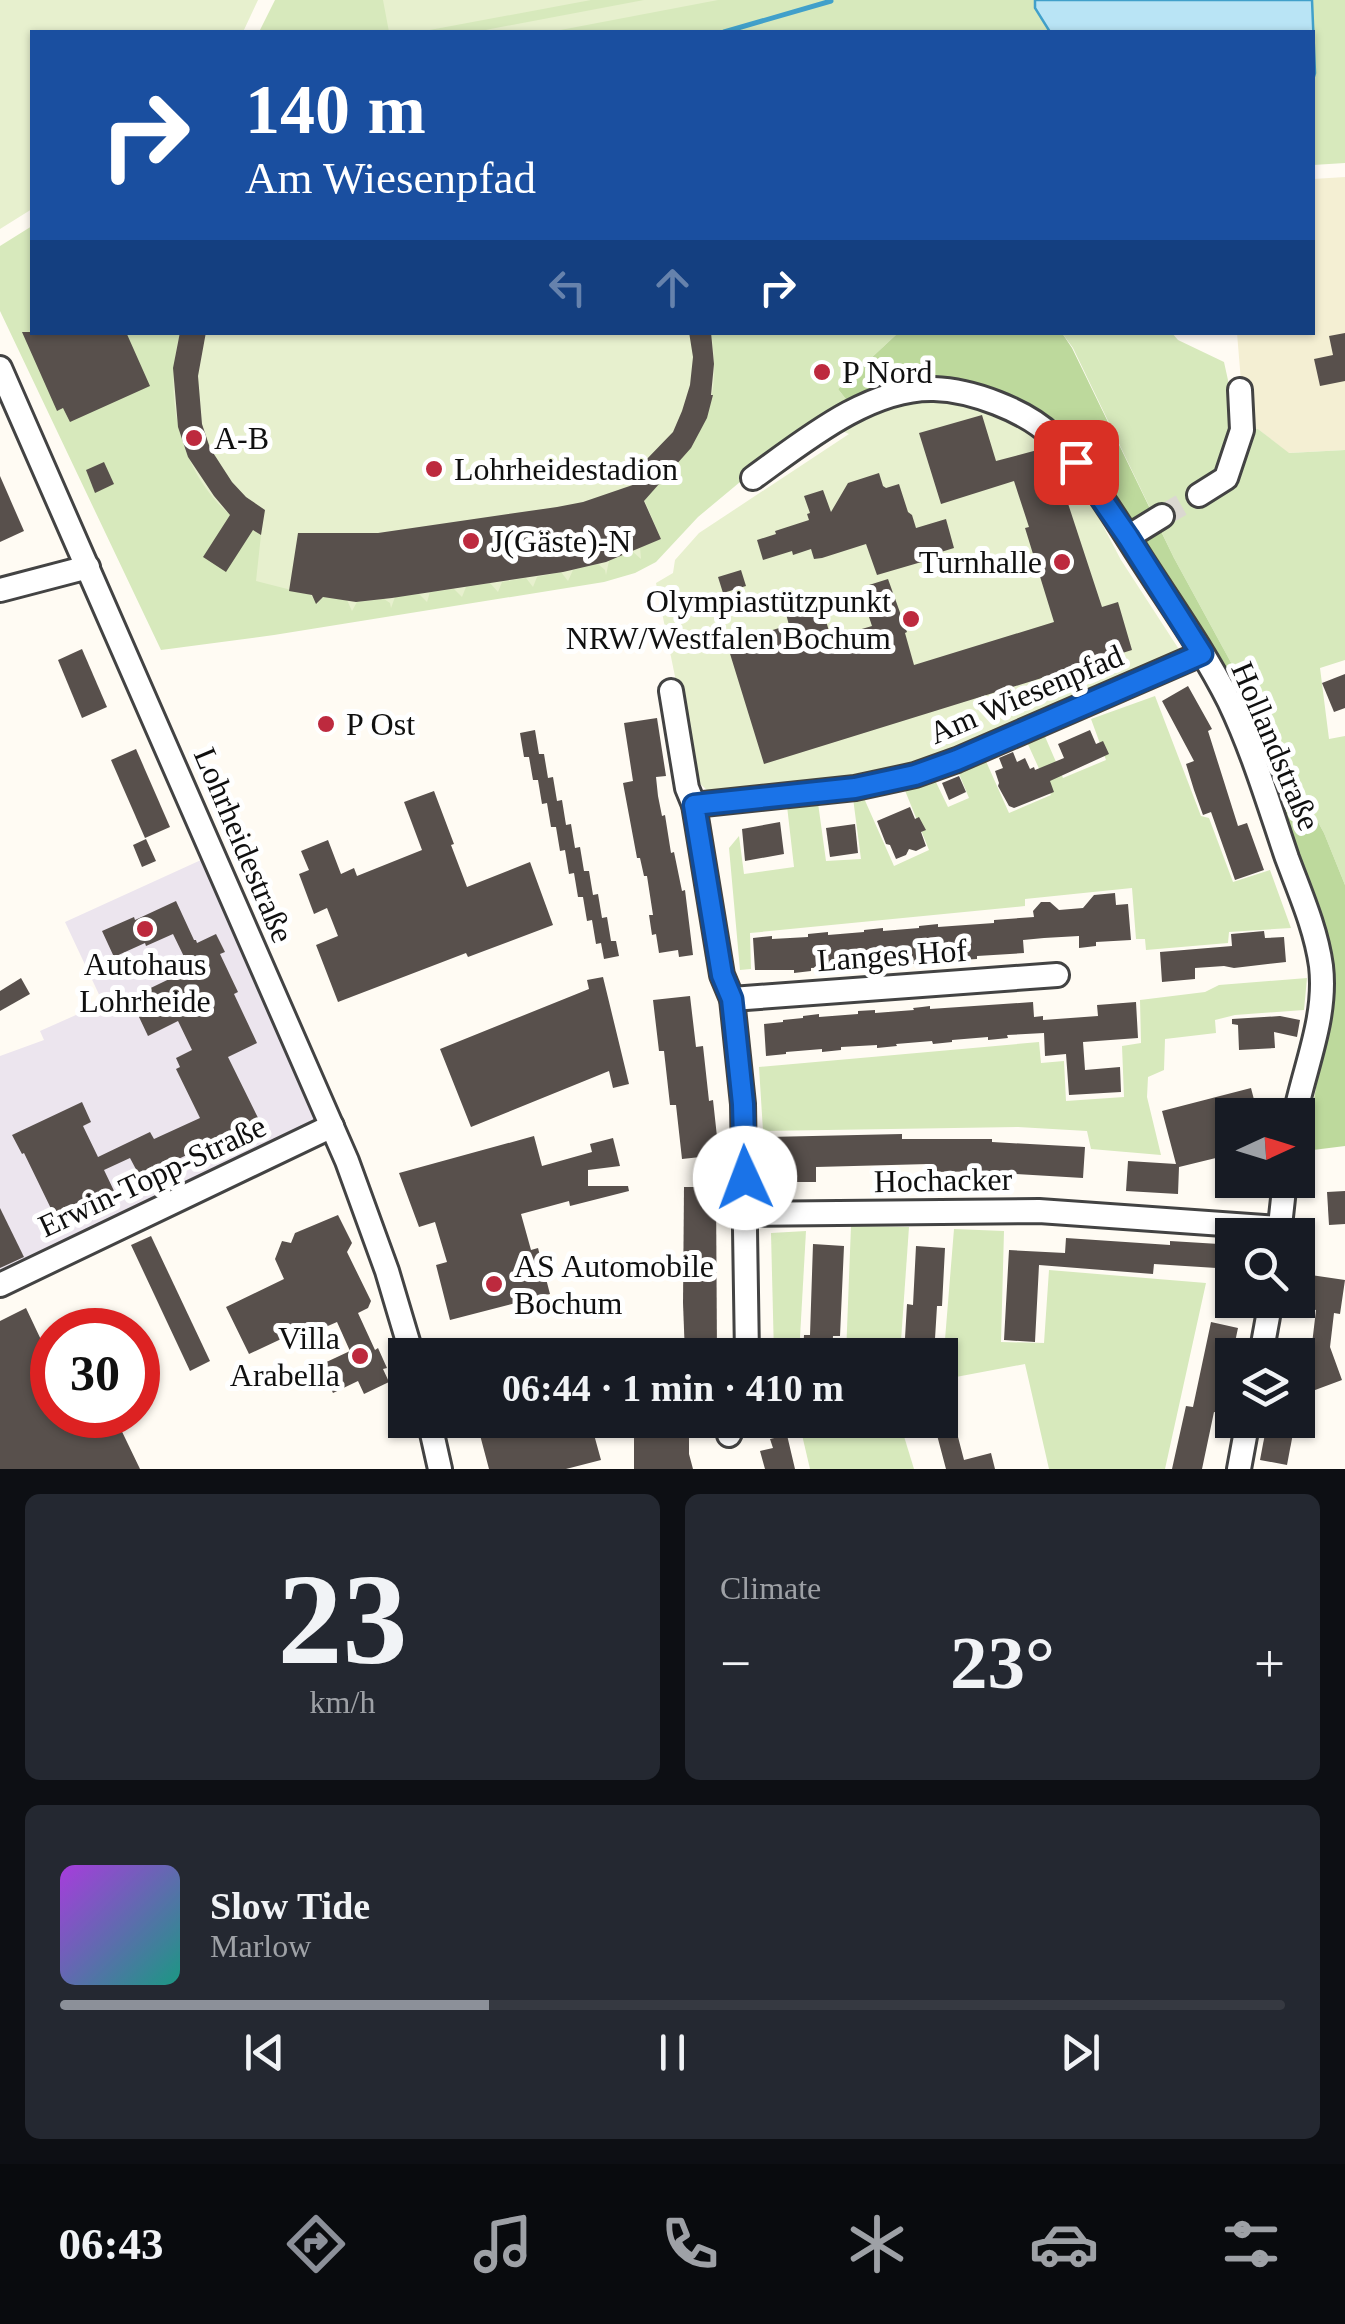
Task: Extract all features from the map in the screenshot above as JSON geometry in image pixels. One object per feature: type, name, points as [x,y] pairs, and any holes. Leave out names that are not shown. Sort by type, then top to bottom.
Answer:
[{"type":"street","name":"Lohrheidestraße","points":[[0,368],[332,1126],[367,1212],[407,1338]]},
{"type":"street","name":"Hollandstraße","points":[[753,478],[830,424],[880,399],[914,389],[938,388],[1010,408],[1051,434],[1076,462],[1202,654],[1248,745],[1318,950],[1322,982],[1319,1018],[1298,1098]]},
{"type":"street","points":[[1199,495],[1226,478],[1242,430],[1240,390]]},
{"type":"street","points":[[1128,537],[1162,516]]},
{"type":"street","points":[[0,590],[88,567]]},
{"type":"street","name":"Am Wiesenpfad","points":[[694,805],[855,788],[915,775],[1202,654]]},
{"type":"street","points":[[671,691],[722,975],[732,999],[743,1104],[747,1338]]},
{"type":"street","name":"Langes Hof","points":[[732,999],[1057,975]]},
{"type":"street","name":"Erwin-Topp-Straße","points":[[0,1285],[332,1126]]},
{"type":"street","name":"Hochacker","points":[[746,1214],[1039,1211],[1215,1226]]},
{"type":"street","points":[[433,1438],[440,1469]]},
{"type":"street","points":[[1239,1469],[1245,1438]]},
{"type":"shaded area","points":[[1345,177],[1345,450],[1288,453],[1258,429],[1245,430],[1237,335],[1315,335],[1315,179]]},
{"type":"shaded area","points":[[201,860],[315,1120],[0,1276],[0,1056],[44,1040],[40,1031],[103,1003],[65,922]]},
{"type":"green space","points":[[0,0],[258,0],[244,30],[30,30],[30,210],[0,229]]},
{"type":"green space","points":[[275,0],[1345,0],[1345,163],[1315,165],[1315,30],[260,30]]},
{"type":"green space","points":[[383,0],[591,0],[430,30],[389,30]]},
{"type":"green space","points":[[644,0],[718,0],[560,30],[486,30]]},
{"type":"green space","name":"Lohrheidestadion","points":[[30,227],[30,335],[896,335],[838,389],[852,407],[787,443],[698,517],[656,562],[635,573],[604,582],[161,650],[0,311],[0,246]]},
{"type":"green space","name":"Lohrheidestadion","points":[[180,335],[711,335],[714,360],[709,406],[702,426],[679,462],[644,499],[661,539],[640,547],[641,559],[632,551],[609,561],[606,575],[598,564],[573,570],[568,581],[561,572],[537,577],[533,587],[526,578],[502,582],[498,592],[490,583],[466,587],[462,597],[454,589],[430,592],[427,602],[419,594],[395,597],[391,608],[384,599],[357,602],[352,611],[347,600],[323,597],[317,604],[311,595],[256,581],[261,535],[232,516],[211,495],[187,453],[175,406],[175,357]]},
{"type":"green space","points":[[896,335],[1063,335],[1174,558],[1324,833],[1345,885],[1345,1146],[1315,1150],[1314,1098],[1328,1018],[1327,947],[1234,682],[1118,507],[852,407],[838,389]]},
{"type":"green space","points":[[1063,335],[1174,335],[1224,362],[1239,430],[1258,429],[1289,453],[1345,450],[1345,660],[1320,668],[1329,739],[1345,736],[1345,885],[1324,833],[1174,558]]},
{"type":"green space","name":"Olympiastützpunkt NRW/Westfalen Bochum","points":[[915,394],[1009,412],[1071,465],[1121,560],[1182,654],[911,764],[845,777],[709,792],[696,780],[656,583],[673,573],[675,560],[699,533],[849,434],[832,427]]},
{"type":"green space","points":[[1155,696],[1201,816],[1209,818],[1233,882],[1270,870],[1291,928],[1229,932],[1228,943],[1146,950],[1145,939],[1136,939],[1132,888],[1025,899],[1025,906],[750,933],[751,969],[740,970],[729,848],[739,836],[744,874],[794,867],[787,806],[818,803],[826,861],[861,859],[853,798],[863,796],[894,866],[929,850],[904,788],[934,778],[948,807],[969,798],[957,769],[985,759],[1009,813],[1051,795],[1026,740],[1043,732],[1063,778],[1106,760],[1091,719]]},
{"type":"green space","points":[[1307,978],[1304,1010],[1235,1015],[1215,1020],[1216,1033],[1165,1039],[1164,1070],[1148,1077],[1147,1097],[1161,1155],[1091,1149],[1087,1131],[1018,1127],[763,1131],[759,1067],[1039,1042],[1041,1063],[1064,1061],[1066,1101],[1124,1097],[1122,1046],[1141,1043],[1140,1000],[1205,992],[1219,985]]},
{"type":"green space","points":[[851,1226],[909,1227],[901,1338],[847,1338]]},
{"type":"green space","points":[[954,1229],[1004,1231],[1001,1342],[1044,1343],[1049,1270],[1206,1283],[1165,1469],[1049,1469],[1025,1364],[958,1377],[958,1338],[945,1338]]},
{"type":"green space","points":[[806,1231],[800,1338],[774,1338],[771,1233]]},
{"type":"green space","points":[[803,1438],[905,1438],[914,1469],[810,1469]]},
{"type":"water","points":[[1035,0],[1312,0],[1313,30],[1049,30],[1035,8]]},
{"type":"building","points":[[22,332],[127,335],[150,386],[70,422],[63,408],[57,411]]},
{"type":"building","points":[[1345,333],[1345,381],[1320,386],[1314,359],[1333,355],[1329,336]]},
{"type":"building","name":"A-B","points":[[179,335],[205,335],[198,376],[202,424],[210,448],[232,482],[265,510],[261,535],[253,530],[226,572],[203,557],[230,515],[188,457],[178,427],[173,368]]},
{"type":"building","name":"J(Gäste)-N","points":[[689,335],[711,335],[713,395],[707,418],[691,448],[644,501],[661,539],[606,562],[563,572],[392,598],[356,602],[323,597],[316,604],[312,595],[289,591],[298,533],[378,533],[557,507],[656,477],[644,462],[673,432],[690,385],[693,357]]},
{"type":"building","points":[[982,415],[996,461],[1041,449],[1046,467],[1055,464],[1102,607],[1118,602],[1132,650],[764,764],[727,644],[789,625],[782,599],[795,595],[800,610],[816,606],[819,616],[824,614],[831,638],[872,626],[865,605],[874,602],[869,585],[888,579],[914,665],[1054,622],[1014,481],[941,504],[919,433]]},
{"type":"building","points":[[104,462],[114,484],[95,493],[86,470]]},
{"type":"building","points":[[879,473],[886,488],[899,484],[916,528],[946,519],[954,548],[941,552],[942,556],[877,575],[866,544],[822,558],[814,559],[811,549],[763,560],[757,540],[809,520],[804,496],[823,490],[831,512],[848,483]]},
{"type":"building","points":[[0,476],[24,531],[0,542]]},
{"type":"building","points":[[741,570],[746,586],[723,593],[718,577]]},
{"type":"building","points":[[82,649],[107,707],[82,718],[58,660]]},
{"type":"building","points":[[1345,674],[1345,708],[1334,712],[1322,683]]},
{"type":"building","points":[[1188,686],[1212,729],[1208,731],[1238,826],[1247,823],[1264,870],[1235,880],[1211,812],[1203,815],[1194,790],[1186,764],[1194,761],[1162,701]]},
{"type":"building","points":[[657,718],[666,776],[656,777],[658,796],[671,853],[674,852],[682,891],[685,890],[693,955],[679,957],[678,950],[659,953],[656,934],[652,935],[647,876],[637,858],[623,783],[633,781],[624,723]]},
{"type":"building","points":[[535,730],[539,754],[544,754],[548,778],[553,777],[557,801],[562,800],[566,825],[571,824],[575,848],[580,847],[584,871],[589,871],[593,895],[598,894],[602,918],[607,917],[611,941],[616,941],[619,956],[604,959],[601,943],[596,944],[592,920],[587,921],[583,897],[578,897],[574,873],[569,874],[565,850],[560,851],[556,827],[551,827],[547,803],[542,804],[538,780],[533,780],[529,757],[524,757],[520,733]]},
{"type":"building","points":[[1090,730],[1096,744],[1103,741],[1109,754],[1050,781],[1054,792],[1014,808],[1009,806],[998,786],[995,771],[1003,768],[999,758],[1013,752],[1017,762],[1025,758],[1030,769],[1035,770],[1064,758],[1058,744]]},
{"type":"building","points":[[136,749],[170,827],[145,838],[111,760]]},
{"type":"building","points":[[959,776],[966,792],[949,800],[942,783]]},
{"type":"building","points":[[434,791],[467,887],[530,862],[553,925],[338,1002],[316,945],[338,936],[327,908],[314,914],[299,874],[309,870],[301,851],[328,840],[341,874],[354,868],[357,876],[422,850],[404,802]]},
{"type":"building","points":[[910,807],[926,830],[921,832],[926,846],[916,851],[909,849],[896,859],[877,821]]},
{"type":"building","points":[[780,822],[784,854],[745,861],[742,829]]},
{"type":"building","points":[[855,824],[858,853],[830,857],[826,828]]},
{"type":"building","points":[[146,839],[156,861],[142,867],[133,845]]},
{"type":"building","points":[[1115,893],[1116,905],[1128,904],[1131,940],[1096,942],[1096,946],[1079,948],[1079,936],[1044,938],[1023,940],[1024,953],[977,959],[811,968],[794,973],[755,970],[753,938],[994,923],[1034,917],[1033,911],[1041,902],[1050,902],[1059,910],[1083,908],[1094,895]]},
{"type":"building","points":[[176,901],[194,940],[197,943],[216,934],[225,952],[220,954],[238,992],[234,994],[257,1043],[228,1057],[265,1132],[197,1170],[189,1154],[140,1177],[130,1158],[104,1170],[116,1195],[58,1223],[12,1135],[82,1102],[91,1122],[83,1126],[98,1157],[150,1132],[154,1139],[200,1118],[176,1069],[180,1067],[176,1058],[192,1050],[178,1021],[148,1036],[130,998],[190,969],[173,934],[114,957],[102,931]]},
{"type":"building","points":[[1264,931],[1265,938],[1284,937],[1286,962],[1195,968],[1195,979],[1162,982],[1160,952],[1232,946],[1231,934]]},
{"type":"building","points":[[603,977],[629,1084],[613,1088],[609,1071],[471,1127],[440,1049],[589,989],[587,980]]},
{"type":"building","points":[[21,978],[30,994],[0,1011],[0,991]]},
{"type":"building","points":[[690,996],[696,1047],[703,1046],[709,1101],[713,1100],[719,1155],[682,1159],[676,1105],[670,1105],[653,1000]]},
{"type":"building","points":[[1033,1002],[1034,1017],[1043,1016],[1043,1020],[1098,1016],[1097,1005],[1136,1002],[1138,1038],[1083,1042],[1085,1070],[1120,1067],[1121,1092],[1069,1095],[1066,1054],[1045,1056],[1044,1033],[766,1056],[764,1024],[783,1020],[858,1011]]},
{"type":"building","points":[[1280,1016],[1300,1020],[1297,1037],[1274,1032],[1275,1048],[1239,1050],[1238,1025],[1232,1024],[1232,1019]]},
{"type":"building","points":[[1251,1088],[1254,1098],[1215,1098],[1215,1158],[1179,1167],[1178,1194],[1126,1191],[1128,1161],[1176,1164],[1162,1111]]},
{"type":"building","points":[[902,1134],[902,1139],[992,1139],[1085,1147],[1083,1178],[1015,1171],[929,1172],[929,1164],[816,1167],[816,1182],[768,1182],[768,1137]]},
{"type":"building","points":[[534,1136],[542,1166],[592,1152],[590,1144],[613,1138],[620,1166],[588,1170],[588,1186],[628,1186],[629,1191],[521,1214],[531,1250],[538,1248],[550,1294],[450,1320],[436,1265],[447,1262],[435,1222],[419,1227],[399,1173]]},
{"type":"building","points":[[684,1187],[716,1187],[717,1338],[684,1338]]},
{"type":"building","points":[[1345,1191],[1345,1224],[1329,1225],[1327,1192]]},
{"type":"building","points":[[0,1208],[24,1257],[0,1268]]},
{"type":"building","points":[[338,1215],[352,1243],[347,1252],[371,1301],[368,1308],[358,1313],[387,1368],[383,1369],[388,1382],[364,1394],[358,1381],[333,1393],[320,1365],[350,1351],[337,1322],[314,1332],[311,1325],[249,1354],[226,1307],[284,1279],[275,1259],[282,1241],[291,1243],[295,1233]]},
{"type":"building","points":[[151,1236],[210,1361],[190,1371],[131,1245]]},
{"type":"building","points":[[1066,1238],[1215,1244],[1215,1268],[1154,1264],[1153,1274],[1039,1265],[1035,1342],[1004,1340],[1009,1250],[1065,1253]]},
{"type":"building","points":[[813,1244],[844,1246],[840,1336],[804,1338],[810,1335]]},
{"type":"building","points":[[916,1246],[945,1248],[942,1306],[937,1306],[935,1338],[905,1338],[907,1304],[913,1305]]},
{"type":"building","points":[[1315,1276],[1345,1280],[1340,1314],[1334,1313],[1330,1347],[1342,1380],[1315,1390],[1313,1338]]},
{"type":"building","points":[[26,1308],[30,1316],[30,1438],[125,1438],[140,1469],[0,1469],[0,1321]]},
{"type":"building","points":[[1211,1322],[1238,1328],[1236,1338],[1215,1338],[1215,1412],[1202,1469],[1172,1469],[1186,1406],[1193,1407]]},
{"type":"building","points":[[958,1437],[964,1460],[991,1453],[995,1469],[946,1469],[938,1438]]},
{"type":"building","points":[[481,1438],[595,1438],[601,1460],[566,1469],[489,1469]]},
{"type":"building","points":[[634,1438],[689,1438],[693,1469],[634,1469]]},
{"type":"building","points":[[788,1438],[795,1469],[765,1469],[760,1451],[773,1448],[770,1439]]},
{"type":"building","points":[[1264,1438],[1292,1438],[1287,1465],[1260,1460]]},
{"type":"waterway","points":[[731,30],[831,1]]},
{"type":"tunnel","points":[[1162,516],[1199,495]]},
{"type":"place","name":"P Nord","points":[[822,372]]},
{"type":"place","name":"A-B","points":[[194,438]]},
{"type":"place","name":"Lohrheidestadion","points":[[434,469]]},
{"type":"place","name":"J(Gäste)-N","points":[[471,541]]},
{"type":"place","name":"Turnhalle","points":[[1062,562]]},
{"type":"place","name":"Olympiastützpunkt NRW/Westfalen Bochum","points":[[911,619]]},
{"type":"place","name":"P Ost","points":[[326,724]]},
{"type":"place","name":"Autohaus Lohrheide","points":[[145,929]]},
{"type":"place","name":"AS Automobile Bochum","points":[[494,1284]]},
{"type":"place","name":"Villa Arabella","points":[[360,1356]]},
{"type":"route","points":[[745,1178],[743,1104],[732,999],[722,975],[694,805],[855,788],[915,775],[1202,654],[1076,462]]}]
